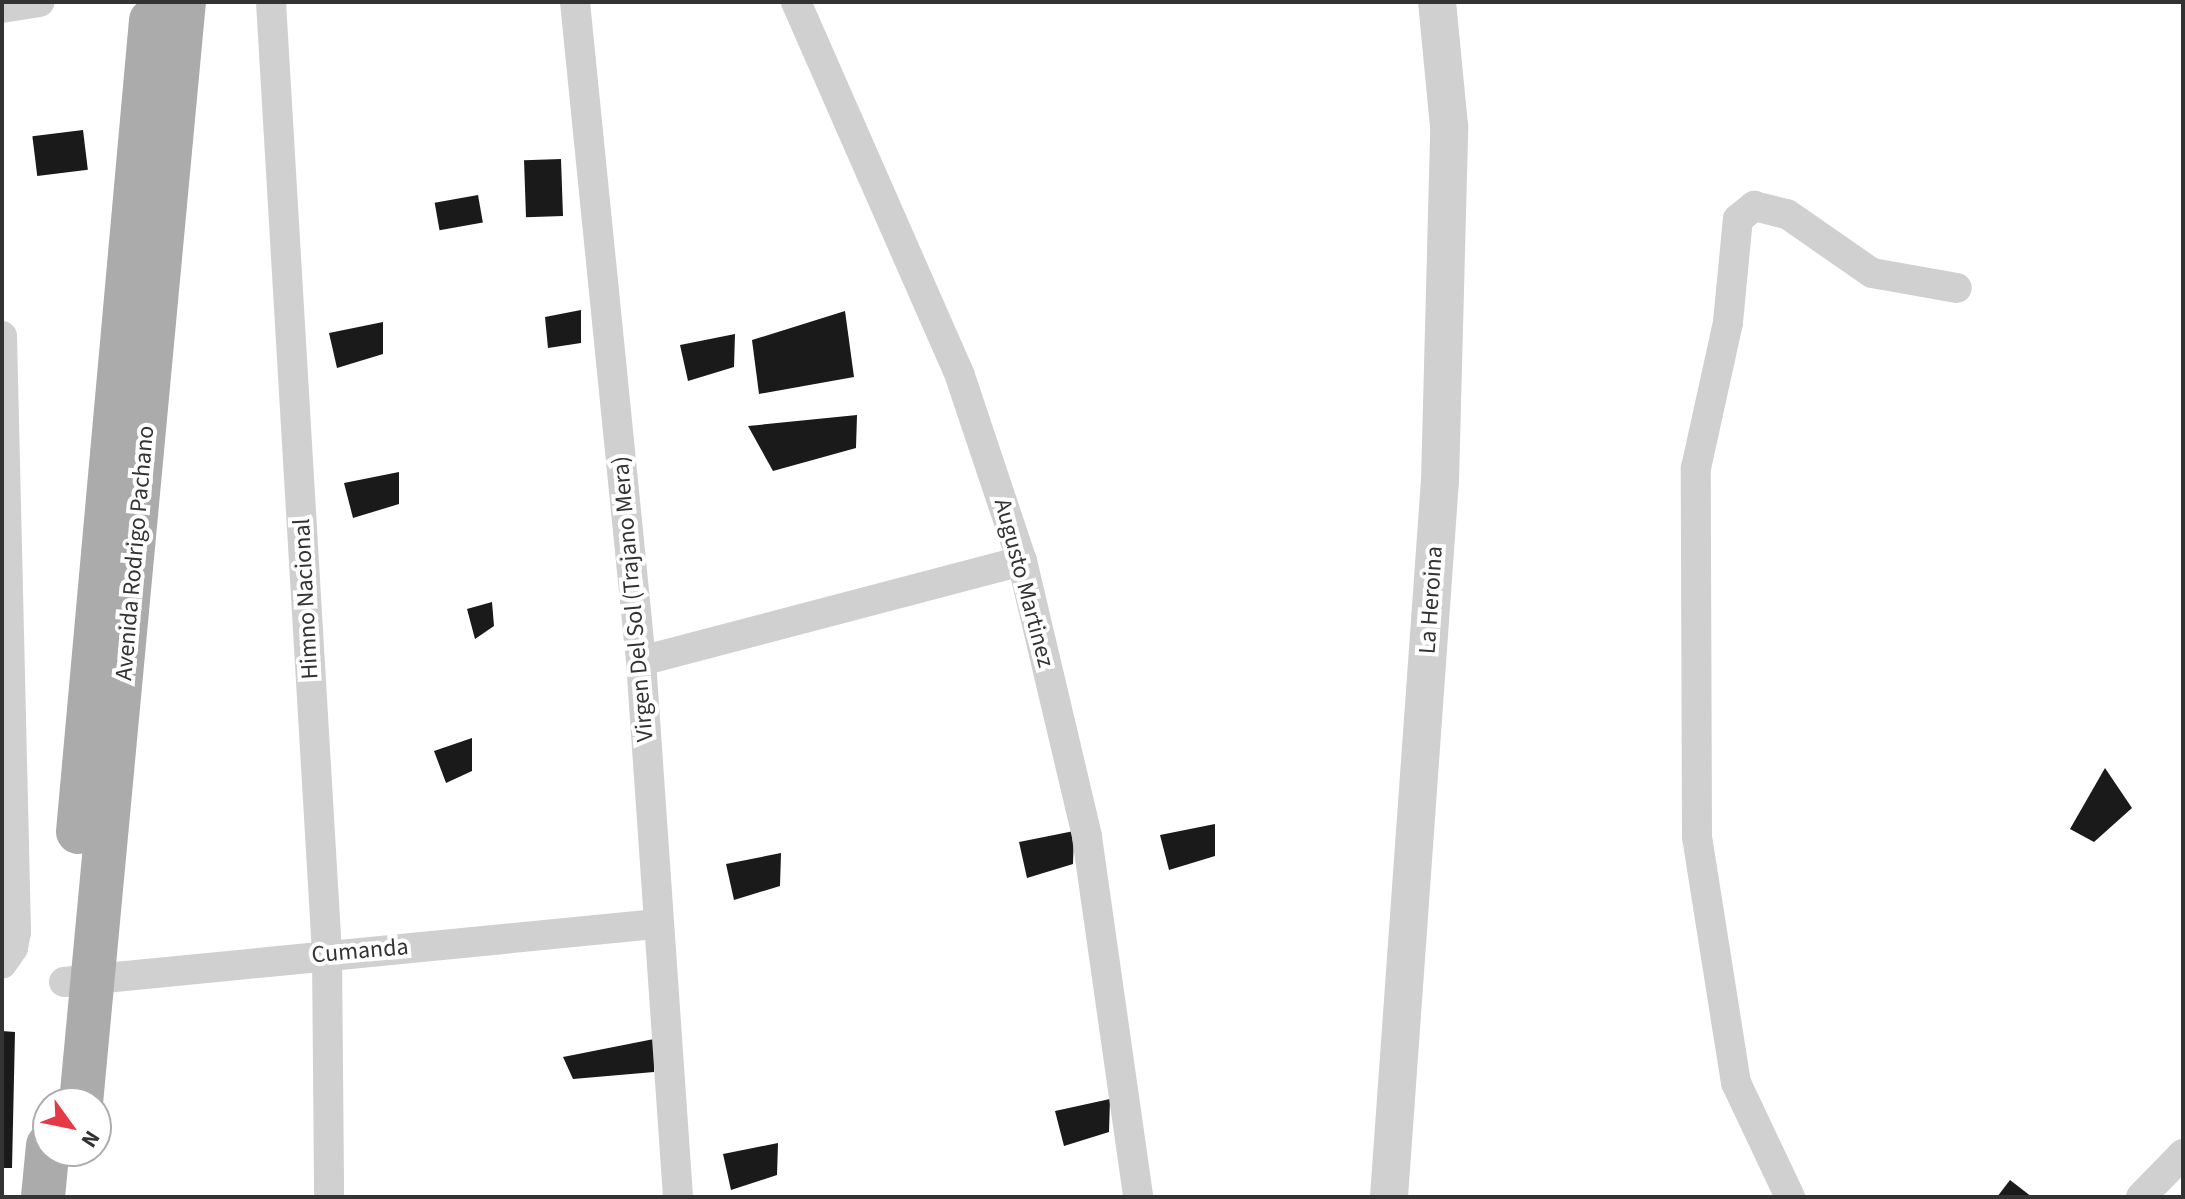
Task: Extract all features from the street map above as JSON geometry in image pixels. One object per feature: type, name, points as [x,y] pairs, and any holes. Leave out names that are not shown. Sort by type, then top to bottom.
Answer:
[{"type":"main road","name":"Avenida Rodrigo Pachano","points":[[81,1087],[78,980],[153,2]]},
{"type":"main road","name":"Avenida Rodrigo Pachano","points":[[55,1087],[78,980],[184,2]]},
{"type":"main road","points":[[43,1197],[46,1167]]},
{"type":"main road","points":[[71,1197],[74,1167]]},
{"type":"street","points":[[2,8],[40,2]]},
{"type":"street","name":"Himno Nacional","points":[[271,2],[327,954],[329,1197]]},
{"type":"street","name":"Virgen Del Sol (Trajano Mera)","points":[[575,2],[641,661],[678,1197]]},
{"type":"street","name":"Augusto Martinez","points":[[796,2],[960,376],[1022,561],[1087,837],[1138,1197]]},
{"type":"street","name":"La Heroina","points":[[1389,1197],[1440,481],[1449,126],[1437,2]]},
{"type":"street","points":[[1790,1197],[1736,1083],[1697,836],[1696,468],[1728,322],[1738,219],[1754,206],[1787,214],[1872,273],[1957,288]]},
{"type":"street","points":[[2,336],[16,932],[13,948],[2,964]]},
{"type":"street","points":[[641,661],[1022,561]]},
{"type":"street","name":"Cumanda","points":[[78,980],[657,924]]},
{"type":"street","points":[[2141,1197],[2183,1154]]},
{"type":"building","points":[[83,130],[88,170],[37,176],[32,136]]},
{"type":"building","points":[[561,159],[563,216],[526,217],[524,160]]},
{"type":"building","points":[[478,195],[483,223],[440,230],[435,203]]},
{"type":"building","points":[[581,310],[581,343],[548,348],[545,317]]},
{"type":"building","points":[[845,311],[854,377],[759,394],[752,340]]},
{"type":"building","points":[[383,322],[383,354],[337,368],[329,333]]},
{"type":"building","points":[[735,334],[734,367],[688,381],[680,345]]},
{"type":"building","points":[[857,415],[856,448],[773,471],[748,426]]},
{"type":"building","points":[[399,472],[399,504],[353,518],[344,483]]},
{"type":"building","points":[[492,602],[494,626],[475,639],[467,609]]},
{"type":"building","points":[[472,738],[472,771],[446,783],[434,751]]},
{"type":"building","points":[[2105,768],[2132,808],[2094,842],[2070,829]]},
{"type":"building","points":[[1215,824],[1215,856],[1169,870],[1160,835]]},
{"type":"building","points":[[1074,831],[1073,864],[1027,878],[1019,842]]},
{"type":"building","points":[[781,853],[780,886],[734,900],[726,864]]},
{"type":"building","points":[[2,1031],[15,1032],[12,1168],[2,1168]]},
{"type":"building","points":[[654,1039],[654,1072],[573,1079],[563,1057]]},
{"type":"building","points":[[1110,1099],[1109,1132],[1064,1146],[1055,1111]]},
{"type":"building","points":[[778,1143],[777,1175],[731,1190],[723,1154]]},
{"type":"building","points":[[2010,1180],[2032,1197],[1997,1197]]}]
